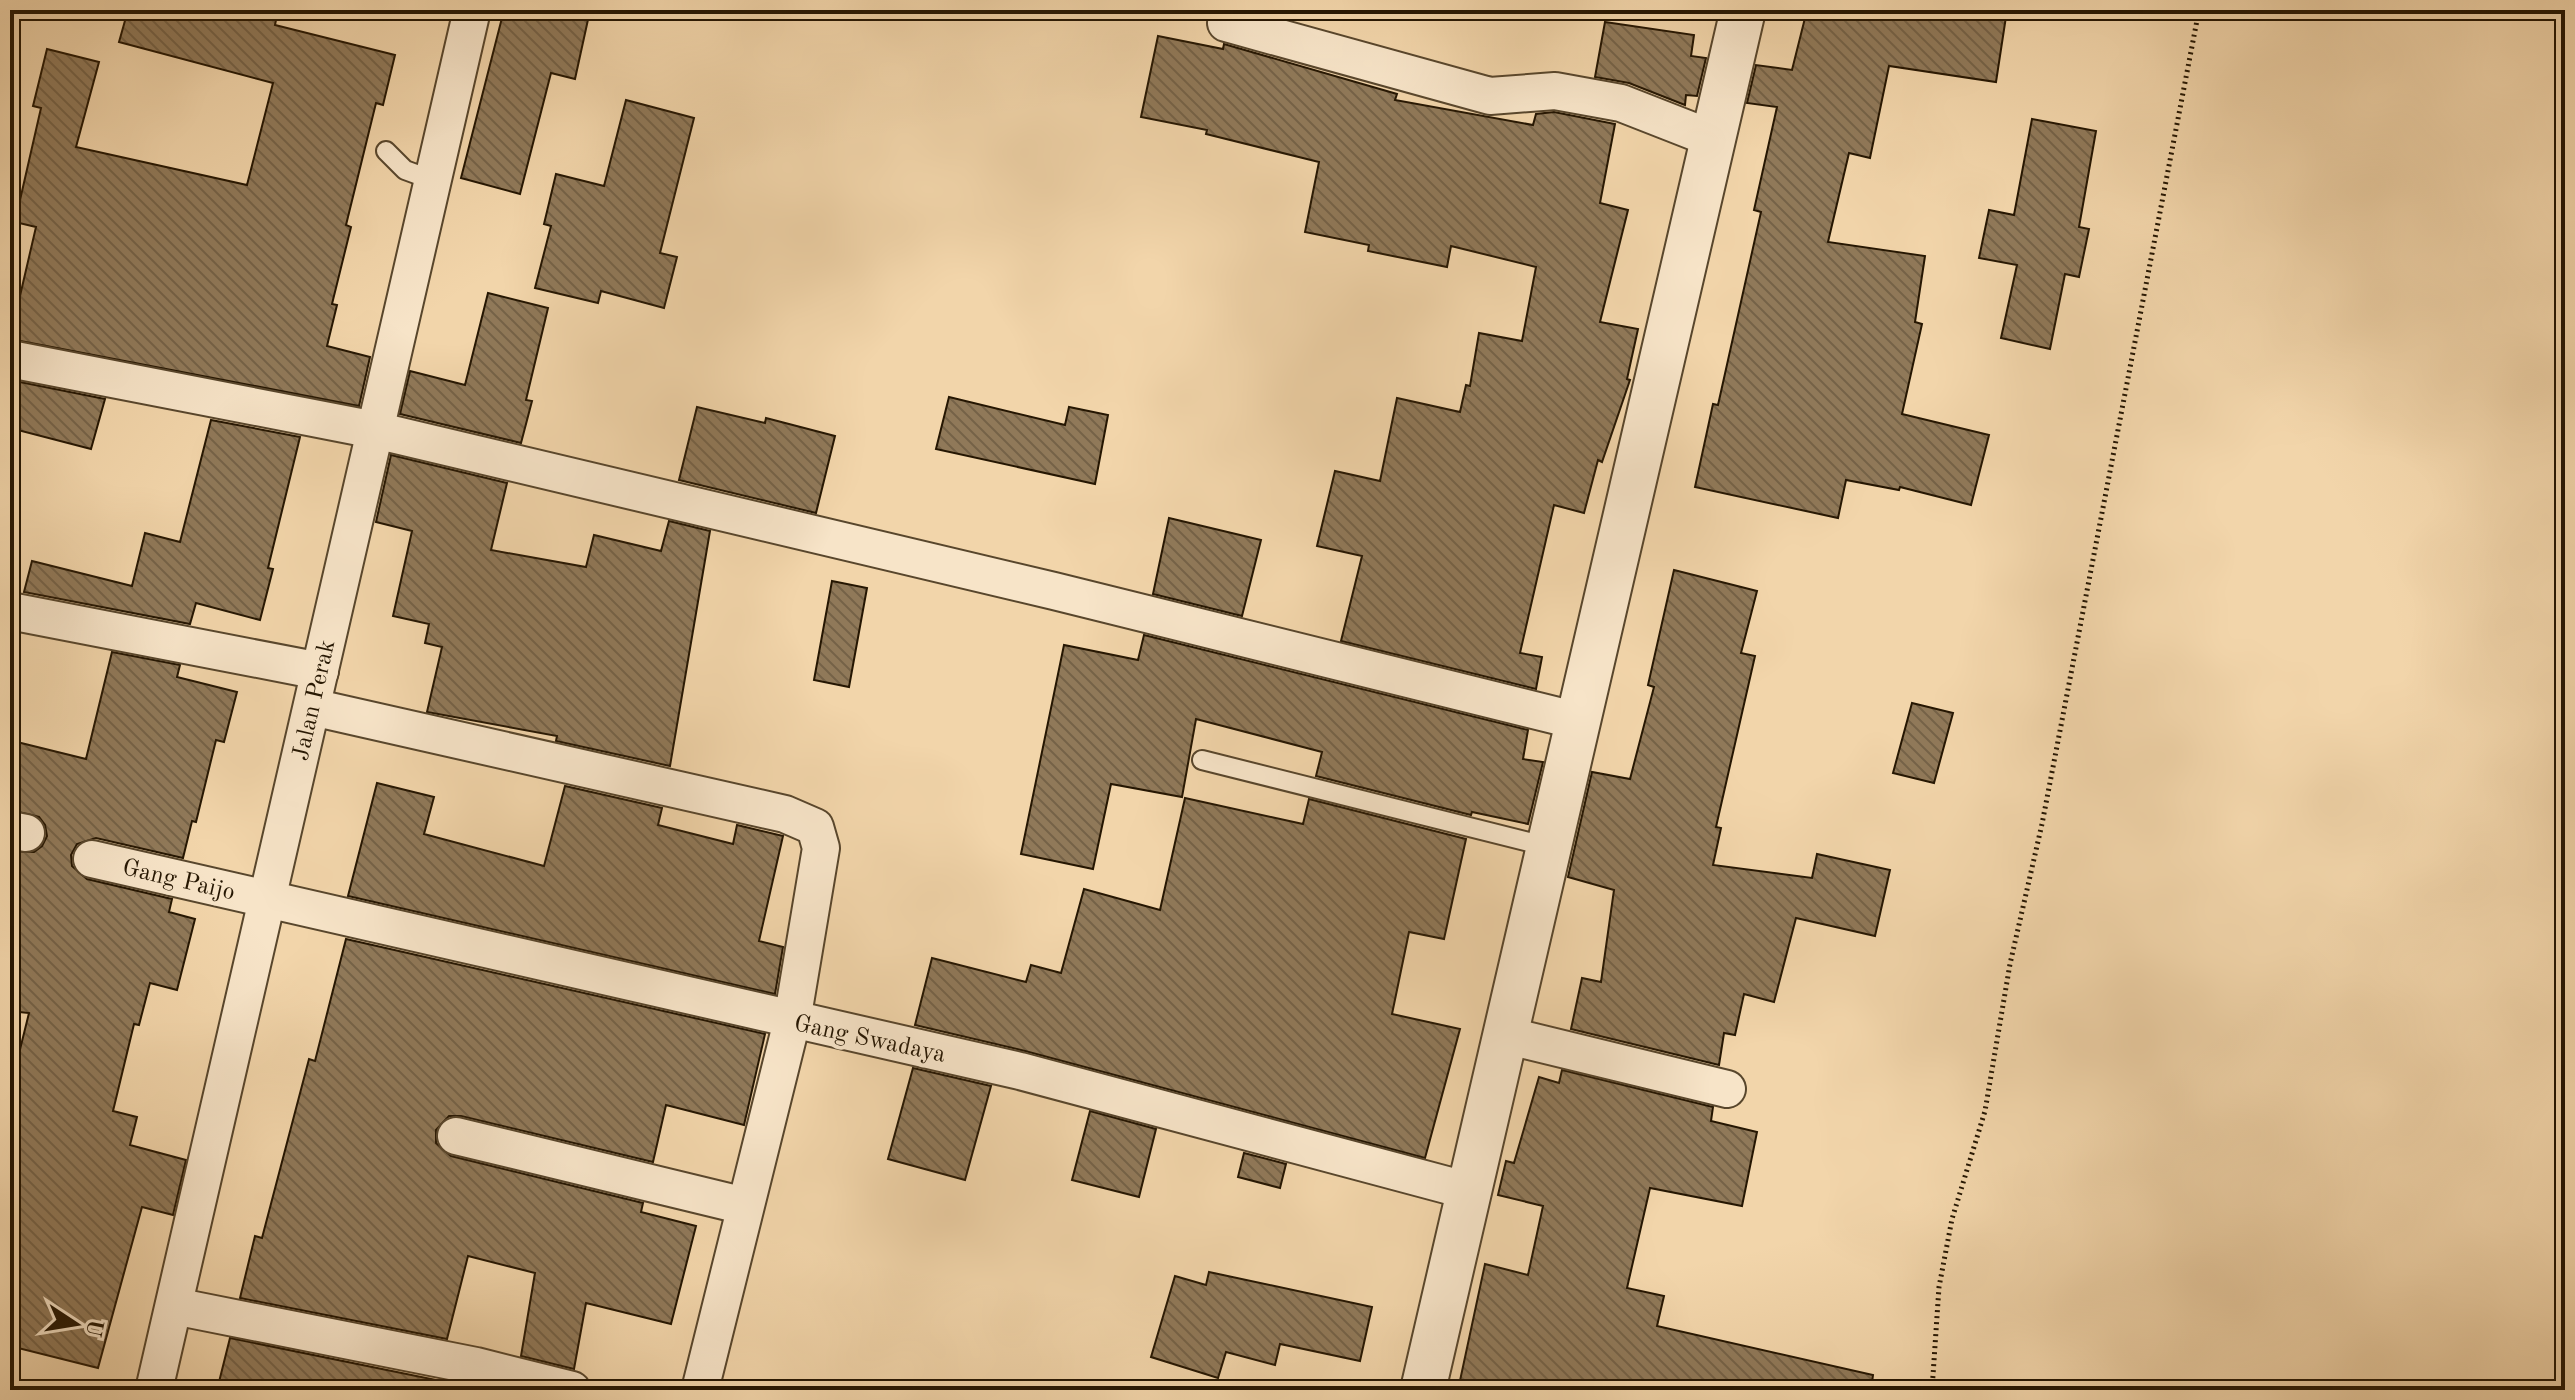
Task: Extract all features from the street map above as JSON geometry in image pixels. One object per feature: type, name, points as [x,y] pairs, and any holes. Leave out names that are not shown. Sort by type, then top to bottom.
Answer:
[{"type":"street","name":"Jalan Perak","points":[[154,1390],[472,10]]},
{"type":"street","points":[[1423,1390],[1743,10]]},
{"type":"street","points":[[1226,23],[1490,96],[1555,91],[1621,103],[1713,139]]},
{"type":"street","points":[[10,359],[375,430],[1038,587],[1578,721]]},
{"type":"street","points":[[10,611],[320,671]]},
{"type":"street","points":[[312,707],[785,814],[815,827],[821,848],[792,1021],[700,1390]]},
{"type":"street","name":"Gang Paijo","points":[[92,859],[267,900]]},
{"type":"street","name":"Gang Swadaya","points":[[267,900],[1020,1071],[1469,1191]]},
{"type":"street","points":[[1505,1035],[1727,1089]]},
{"type":"street","points":[[456,1136],[745,1206]]},
{"type":"street","points":[[174,1306],[476,1366],[572,1390]]},
{"type":"lane","points":[[386,151],[405,170],[435,181]]},
{"type":"lane","points":[[1202,760],[1549,847]]},
{"type":"path","points":[[1932,1390],[1939,1287],[1952,1219],[1985,1111],[2010,964],[2045,809],[2199,10]]},
{"type":"building","points":[[128,10],[278,10],[275,25],[395,55],[383,105],[376,103],[346,225],[351,227],[332,304],[337,305],[327,346],[370,357],[359,406],[10,339],[36,227],[15,222],[41,108],[33,106],[47,49],[99,62],[76,147],[247,185],[273,83],[119,42]]},
{"type":"building","points":[[504,10],[565,10],[589,15],[575,79],[551,73],[520,194],[461,178]]},
{"type":"building","points":[[1807,10],[2007,10],[1996,82],[1889,66],[1870,158],[1849,153],[1828,242],[1925,256],[1915,322],[1922,324],[1902,414],[1989,435],[1971,505],[1900,487],[1899,490],[1846,480],[1838,518],[1695,487],[1713,404],[1718,405],[1761,212],[1754,210],[1777,107],[1747,103],[1756,65],[1792,70]]},
{"type":"building","points":[[1605,22],[1694,35],[1691,56],[1706,58],[1697,96],[1686,95],[1685,105],[1629,83],[1595,77]]},
{"type":"building","points":[[1158,36],[1223,49],[1224,44],[1397,94],[1395,100],[1533,125],[1536,114],[1554,112],[1615,124],[1600,203],[1628,210],[1600,322],[1638,329],[1627,379],[1630,380],[1602,462],[1598,460],[1584,513],[1554,505],[1520,653],[1542,657],[1536,689],[1341,641],[1362,556],[1317,546],[1335,471],[1380,481],[1397,398],[1460,412],[1466,385],[1470,386],[1479,333],[1522,341],[1536,267],[1451,246],[1447,267],[1368,251],[1369,245],[1305,232],[1319,162],[1206,134],[1207,130],[1141,117]]},
{"type":"building","points":[[626,100],[694,118],[660,253],[677,257],[664,308],[601,291],[598,303],[535,288],[551,226],[544,224],[556,174],[604,186]]},
{"type":"building","points":[[2032,119],[2096,131],[2079,227],[2089,229],[2079,277],[2065,274],[2050,349],[2001,338],[2017,265],[1979,258],[1989,210],[2014,215]]},
{"type":"building","points":[[488,293],[548,308],[526,400],[532,401],[521,443],[400,414],[410,371],[465,385]]},
{"type":"building","points":[[10,380],[105,399],[91,449],[10,428]]},
{"type":"building","points":[[949,397],[1065,425],[1069,407],[1108,415],[1095,484],[936,449]]},
{"type":"building","points":[[697,407],[765,423],[766,418],[835,436],[816,513],[679,480]]},
{"type":"building","points":[[211,420],[300,437],[268,568],[273,569],[260,620],[196,603],[190,624],[24,592],[32,561],[132,586],[145,533],[180,542]]},
{"type":"building","points":[[391,455],[507,483],[491,550],[586,567],[594,535],[661,551],[669,521],[710,531],[670,766],[556,741],[557,736],[427,712],[442,647],[425,643],[429,624],[393,616],[412,531],[376,522]]},
{"type":"building","points":[[1169,518],[1261,540],[1242,616],[1153,594]]},
{"type":"building","points":[[1674,570],[1757,591],[1741,653],[1755,656],[1716,827],[1721,828],[1713,865],[1812,878],[1817,854],[1890,870],[1875,936],[1796,918],[1774,1002],[1744,994],[1735,1035],[1724,1033],[1719,1065],[1571,1029],[1582,978],[1601,982],[1614,890],[1568,877],[1592,772],[1630,779],[1654,687],[1648,685]]},
{"type":"building","points":[[832,581],[867,588],[849,687],[814,680]]},
{"type":"building","points":[[1144,635],[1528,730],[1523,759],[1543,762],[1528,824],[1472,812],[1471,815],[1316,776],[1322,752],[1196,719],[1182,797],[1111,784],[1093,869],[1021,854],[1064,645],[1138,660]]},
{"type":"building","points":[[112,652],[180,665],[177,677],[237,692],[224,742],[216,740],[196,822],[192,821],[183,858],[96,838],[77,844],[71,855],[72,866],[87,879],[172,899],[169,912],[195,919],[177,990],[150,983],[139,1025],[134,1024],[113,1111],[137,1117],[130,1145],[186,1160],[173,1215],[142,1207],[98,1368],[10,1346],[10,1090],[29,1013],[10,1011],[10,851],[34,852],[42,846],[47,836],[45,825],[39,817],[10,810],[10,770],[17,742],[86,759]]},
{"type":"building","points":[[1912,703],[1953,713],[1934,783],[1893,773]]},
{"type":"building","points":[[377,783],[434,797],[424,834],[544,866],[565,786],[662,808],[658,825],[733,844],[737,825],[783,836],[759,941],[783,947],[775,994],[348,896]]},
{"type":"building","points":[[1185,798],[1303,824],[1309,799],[1466,839],[1444,939],[1409,932],[1392,1014],[1460,1029],[1425,1158],[1025,1051],[915,1025],[932,958],[1026,982],[1031,965],[1061,973],[1084,889],[1160,910]]},
{"type":"building","points":[[346,939],[765,1034],[744,1125],[666,1105],[653,1162],[461,1116],[449,1116],[436,1130],[436,1143],[451,1156],[643,1203],[641,1212],[696,1226],[671,1324],[586,1303],[574,1369],[521,1356],[535,1273],[468,1256],[447,1339],[240,1298],[255,1236],[262,1238],[309,1059],[315,1061]]},
{"type":"building","points":[[913,1068],[991,1086],[965,1180],[888,1159]]},
{"type":"building","points":[[1562,1070],[1713,1107],[1711,1121],[1757,1132],[1742,1206],[1650,1188],[1627,1288],[1664,1296],[1657,1326],[1873,1375],[1871,1390],[1458,1390],[1485,1264],[1528,1275],[1543,1206],[1498,1195],[1506,1161],[1514,1163],[1539,1077],[1559,1083]]},
{"type":"building","points":[[1090,1111],[1156,1129],[1139,1197],[1072,1180]]},
{"type":"building","points":[[1244,1153],[1286,1164],[1280,1188],[1238,1177]]},
{"type":"building","points":[[1209,1272],[1372,1307],[1360,1361],[1280,1344],[1275,1365],[1226,1352],[1218,1378],[1151,1357],[1175,1276],[1206,1285]]},
{"type":"building","points":[[230,1338],[436,1380],[434,1390],[217,1390]]}]
